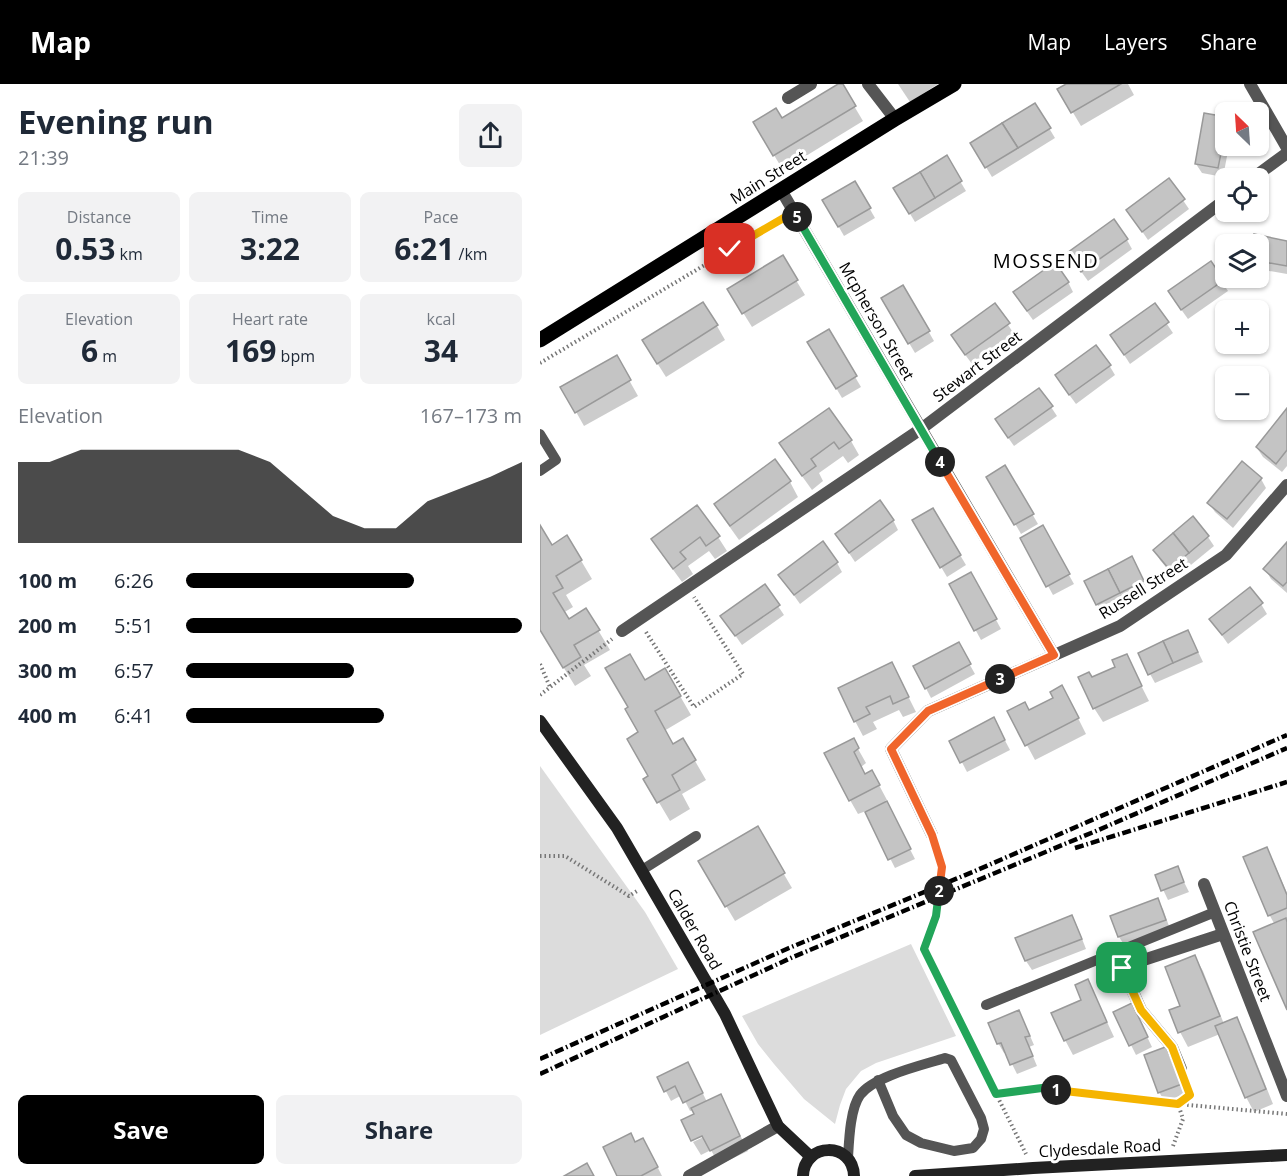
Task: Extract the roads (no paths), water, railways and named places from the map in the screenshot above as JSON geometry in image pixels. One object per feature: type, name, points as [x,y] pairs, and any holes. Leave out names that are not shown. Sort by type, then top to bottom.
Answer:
[{"type":"main road","name":"Main Street","points":[[540,340],[954,84]]},
{"type":"main road","name":"Calder Road","points":[[540,721],[617,828],[642,870],[725,1014],[778,1126],[811,1157]]},
{"type":"main road","points":[[803,1176],[806,1164],[811,1157],[818,1152],[834,1150],[848,1158],[854,1176]]},
{"type":"main road","name":"Clydesdale Road","points":[[915,1176],[1287,1155]]},
{"type":"street","points":[[788,98],[812,84]]},
{"type":"street","points":[[868,84],[895,119]]},
{"type":"street","points":[[1250,84],[1287,148]]},
{"type":"street","points":[[1267,168],[1287,153]]},
{"type":"street","name":"Mcpherson Street","points":[[781,190],[1054,655]]},
{"type":"street","name":"Stewart Street","points":[[622,631],[921,429],[1215,207]]},
{"type":"street","name":"Russell Street","points":[[932,835],[891,749],[928,711],[1120,626],[1226,555],[1287,485]]},
{"type":"street","name":"Christie Street","points":[[1204,885],[1287,1096]]},
{"type":"street","points":[[1181,1069],[1172,1047],[1141,1010],[1122,968],[1223,934]]},
{"type":"street","points":[[689,1176],[778,1126]]},
{"type":"lane","points":[[540,434],[556,460],[540,471]]},
{"type":"lane","points":[[642,870],[696,836]]},
{"type":"lane","points":[[986,1005],[1215,912]]},
{"type":"lane","points":[[848,1158],[854,1112],[860,1095],[878,1080],[945,1058],[951,1060],[981,1118],[984,1129],[981,1139],[973,1148],[954,1151],[921,1143],[906,1136],[893,1116],[878,1080]]},
{"type":"railway","points":[[540,1059],[789,948],[975,871],[1287,735]]},
{"type":"railway","points":[[540,1074],[793,957],[1096,831],[1287,748]]},
{"type":"railway","points":[[1075,848],[1287,782]]},
{"type":"district","name":"MOSSEND","points":[[1046,260]]}]
